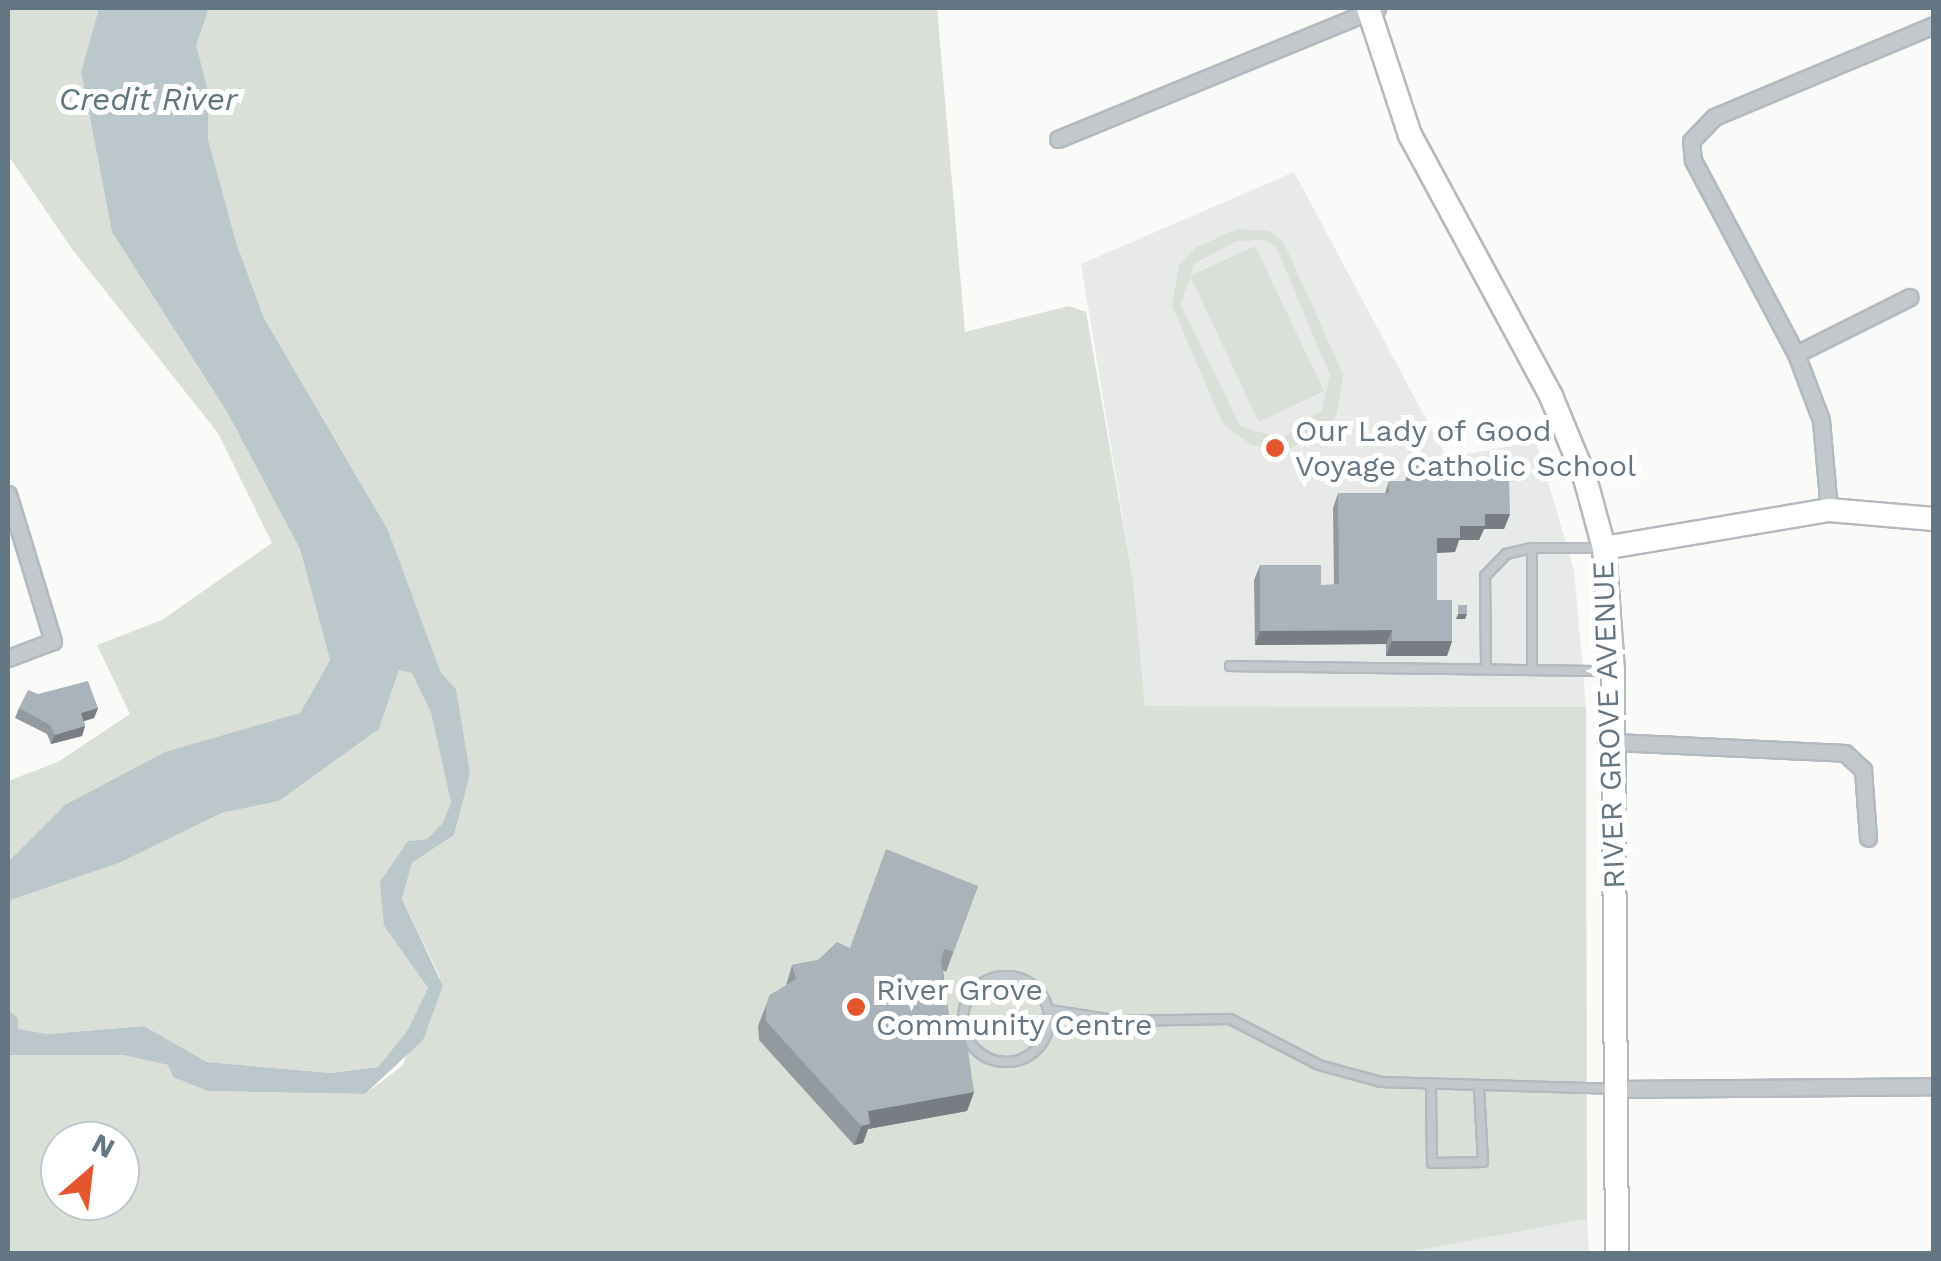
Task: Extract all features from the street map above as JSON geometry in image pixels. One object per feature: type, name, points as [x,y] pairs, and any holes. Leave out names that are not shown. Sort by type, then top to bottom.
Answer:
[{"type":"street","points":[[1058,139],[1372,9]]},
{"type":"street","name":"RIVER GROVE AVENUE","points":[[1372,9],[1410,134],[1550,396],[1585,478],[1604,548],[1613,672],[1617,1254]]},
{"type":"street","points":[[1829,510],[1821,420],[1796,354],[1693,160],[1691,141],[1714,117],[1934,24]]},
{"type":"street","points":[[1796,354],[1910,297]]},
{"type":"street","points":[[8,494],[53,641],[8,658]]},
{"type":"street","points":[[1604,548],[1829,510],[1934,519]]},
{"type":"street","points":[[1614,742],[1844,753],[1863,770],[1868,838]]},
{"type":"street","points":[[1616,1090],[1934,1086]]},
{"type":"lane","points":[[1486,665],[1485,576],[1506,554],[1532,548],[1604,548]]},
{"type":"lane","points":[[1532,548],[1532,667]]},
{"type":"lane","points":[[1230,666],[1453,674],[1486,665],[1613,672]]},
{"type":"lane","points":[[1008,976],[1038,990],[1049,1010],[1042,1044],[1016,1062],[988,1059],[971,1045],[963,1026],[974,990],[1008,976]]},
{"type":"lane","points":[[1049,1010],[1124,1022],[1230,1019],[1351,1078],[1431,1086],[1616,1090]]},
{"type":"lane","points":[[1431,1086],[1432,1163],[1483,1162],[1479,1087]]},
{"type":"shaded area","points":[[8,8],[99,8],[81,72],[112,232],[227,412],[300,549],[330,660],[300,713],[235,737],[8,862],[8,781],[58,762],[130,714],[97,645],[162,620],[272,543],[218,433],[72,249],[8,155]]},
{"type":"shaded area","points":[[209,8],[937,8],[965,332],[1069,306],[1086,312],[1133,580],[1145,706],[1586,707],[1587,1219],[1397,1254],[8,1254],[8,1055],[123,1055],[168,1065],[173,1077],[207,1091],[365,1094],[402,1066],[440,977],[402,899],[412,863],[454,835],[470,774],[458,731],[456,689],[441,674],[388,530],[264,318],[236,242],[208,139],[208,91],[195,45]]},
{"type":"shaded area","name":"Our Lady of Good Voyage Catholic School","points":[[1294,172],[1447,458],[1536,441],[1574,570],[1586,707],[1145,706],[1133,580],[1081,264]]},
{"type":"shaded area","points":[[1237,229],[1269,231],[1283,241],[1343,374],[1337,414],[1326,430],[1291,448],[1253,446],[1223,424],[1172,306],[1179,265],[1195,248]],"holes":[[[1266,240],[1276,247],[1330,375],[1322,410],[1282,439],[1240,426],[1181,305],[1194,264],[1236,241]]]},
{"type":"shaded area","points":[[1255,246],[1324,391],[1259,422],[1190,276]]},
{"type":"shaded area","points":[[399,670],[412,672],[431,713],[451,803],[444,823],[427,839],[408,841],[384,926],[428,988],[407,1031],[378,1067],[331,1073],[207,1062],[144,1026],[48,1034],[17,1029],[17,1018],[8,1010],[8,901],[119,863],[222,813],[279,801],[379,729]]},
{"type":"shaded area","points":[[1587,1219],[1589,1253],[1397,1254],[1400,1253]]},
{"type":"water","name":"Credit River","points":[[99,8],[209,8],[196,45],[208,91],[208,139],[236,242],[264,318],[388,530],[441,673],[456,689],[470,774],[461,809],[454,835],[412,863],[402,899],[443,986],[423,1040],[365,1094],[207,1091],[173,1077],[168,1065],[123,1055],[8,1055],[8,1010],[18,1018],[18,1029],[48,1034],[144,1026],[207,1062],[331,1073],[378,1067],[407,1031],[428,988],[384,926],[380,882],[408,841],[427,839],[443,823],[451,803],[431,713],[412,673],[399,670],[379,729],[279,801],[222,813],[119,863],[8,901],[8,862],[65,805],[165,752],[300,713],[330,660],[300,549],[227,412],[112,232],[81,72]]},
{"type":"building","points":[[1452,465],[1452,478],[1509,477],[1510,514],[1485,514],[1485,526],[1460,526],[1460,538],[1437,538],[1437,600],[1452,600],[1452,641],[1392,641],[1392,630],[1260,631],[1260,565],[1321,565],[1321,585],[1339,584],[1338,493],[1389,493],[1389,481],[1411,481],[1410,466]]},
{"type":"building","points":[[1458,605],[1467,605],[1467,614],[1458,614]]},
{"type":"building","points":[[88,681],[98,708],[81,713],[85,726],[55,735],[50,725],[19,708],[28,690],[38,694]]},
{"type":"building","name":"River Grove Community Centre","points":[[886,849],[978,886],[953,952],[944,949],[941,961],[952,1040],[966,1037],[974,1092],[868,1111],[870,1124],[861,1126],[766,1021],[766,1006],[770,995],[796,979],[792,965],[818,960],[837,942],[850,948]]},
{"type":"place","name":"Our Lady of Good Voyage Catholic School","points":[[1275,448]]},
{"type":"place","name":"River Grove Community Centre","points":[[856,1007]]}]
